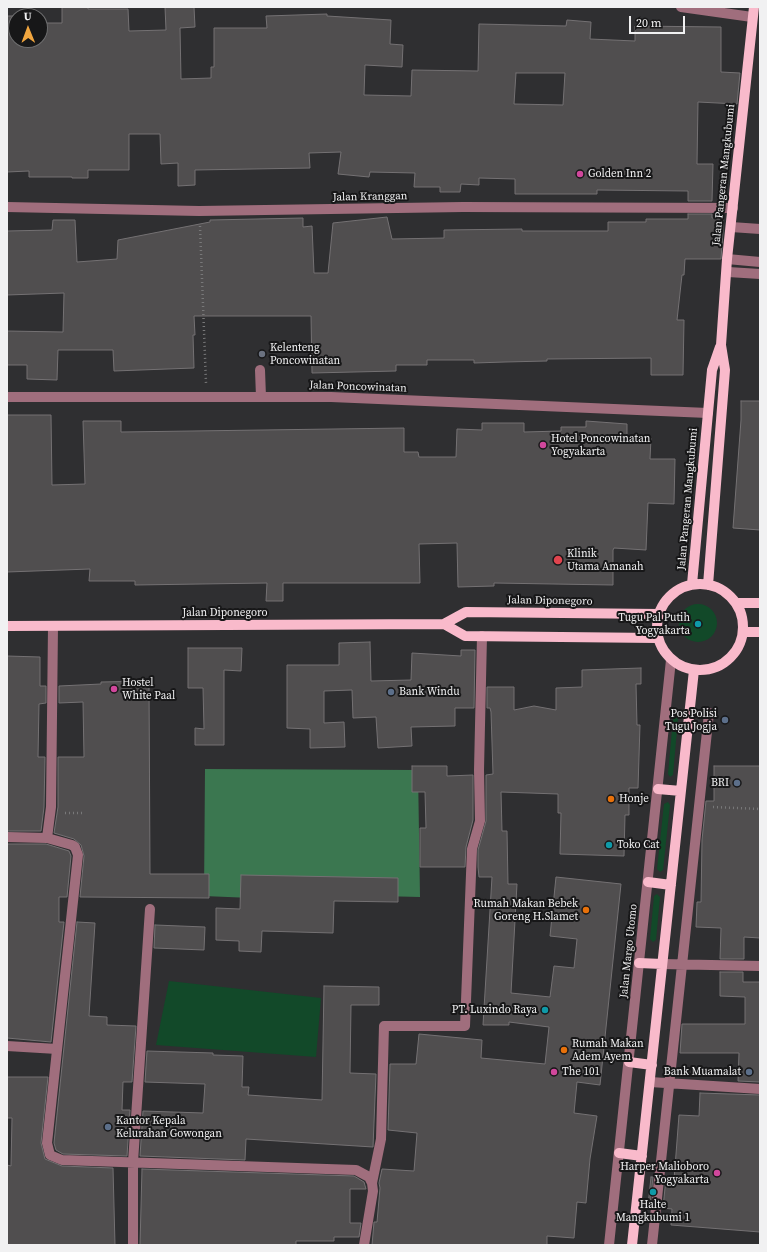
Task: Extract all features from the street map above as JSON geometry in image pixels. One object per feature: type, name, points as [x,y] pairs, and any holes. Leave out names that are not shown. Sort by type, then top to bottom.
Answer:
[{"type":"main road","name":"Jalan Pangeran Mangkubumi","points":[[692,584],[712,370],[721,345],[728,272],[727,259],[753,12]]},
{"type":"main road","name":"Jalan Pangeran Mangkubumi","points":[[708,585],[725,370],[721,345]]},
{"type":"main road","points":[[692,584],[708,585],[726,592],[736,603],[742,617],[743,632],[738,646],[730,658],[718,666],[694,670],[672,660],[663,650],[657,638],[656,626],[662,606],[670,595],[692,584]]},
{"type":"main road","points":[[736,603],[760,603]]},
{"type":"main road","name":"Jalan Diponegoro","points":[[7,626],[444,624],[466,612],[659,614]]},
{"type":"main road","points":[[444,624],[465,636],[657,638]]},
{"type":"main road","points":[[743,632],[760,632]]},
{"type":"main road","points":[[632,1245],[694,670]]},
{"type":"main road","points":[[658,789],[681,791]]},
{"type":"main road","points":[[648,882],[671,885]]},
{"type":"main road","points":[[639,963],[662,964]]},
{"type":"main road","points":[[629,1062],[652,1065]]},
{"type":"main road","points":[[619,1153],[642,1156]]},
{"type":"street","points":[[680,7],[753,12]]},
{"type":"street","name":"Jalan Kranggan","points":[[7,207],[199,211],[463,207],[733,208]]},
{"type":"street","points":[[731,228],[760,229]]},
{"type":"street","points":[[727,259],[760,262]]},
{"type":"street","points":[[728,272],[760,274]]},
{"type":"street","points":[[260,370],[261,397]]},
{"type":"street","name":"Jalan Poncowinatan","points":[[7,397],[331,397],[708,413]]},
{"type":"street","points":[[47,838],[50,814],[53,626]]},
{"type":"street","points":[[364,1245],[372,1183],[381,1139],[384,1026],[465,1026],[472,849],[480,821],[479,770],[482,636]]},
{"type":"street","name":"Jalan Margo Utomo","points":[[609,1245],[672,660]]},
{"type":"street","points":[[652,1245],[709,713]]},
{"type":"street","points":[[7,837],[47,838],[72,845],[75,847],[78,855],[47,1143],[50,1155],[62,1160],[356,1170],[369,1177],[372,1183]]},
{"type":"street","points":[[133,1245],[133,1162],[150,909]]},
{"type":"street","points":[[662,964],[760,966]]},
{"type":"street","points":[[7,1046],[57,1049]]},
{"type":"street","points":[[650,1082],[760,1089]]},
{"type":"path","points":[[199,211],[207,397]]},
{"type":"path","points":[[699,807],[760,809]]},
{"type":"path","points":[[50,814],[84,813]]},
{"type":"green space","name":"Tugu Pal Putih Yogyakarta","points":[[694,604],[702,604],[712,609],[716,616],[716,630],[712,637],[702,642],[694,642],[684,637],[682,634],[679,627],[679,619],[684,609],[687,607]]},
{"type":"green space","points":[[676,716],[678,719],[673,775],[670,777],[668,774],[673,719]]},
{"type":"green space","points":[[205,769],[418,770],[420,897],[299,894],[299,900],[204,896]]},
{"type":"green space","points":[[668,802],[670,805],[663,870],[660,872],[657,869],[664,804]]},
{"type":"green space","points":[[657,894],[660,897],[656,940],[653,942],[650,939],[654,896]]},
{"type":"green space","points":[[169,981],[321,998],[316,1057],[156,1045]]},
{"type":"building","points":[[62,7],[88,7],[88,9],[128,9],[129,31],[166,30],[165,7],[194,7],[195,27],[180,28],[181,79],[211,78],[211,67],[214,67],[214,28],[267,28],[266,16],[327,14],[327,16],[391,20],[390,44],[403,45],[402,67],[365,65],[364,95],[411,96],[412,70],[478,71],[479,24],[566,26],[567,20],[591,22],[590,39],[635,41],[635,26],[721,27],[721,72],[740,73],[737,104],[698,102],[697,164],[713,164],[712,201],[688,201],[688,191],[597,190],[597,194],[515,194],[515,179],[479,178],[479,185],[461,184],[460,192],[440,192],[440,187],[414,187],[415,173],[370,172],[369,177],[338,174],[341,152],[309,153],[310,168],[195,170],[195,185],[178,186],[178,163],[161,164],[160,134],[129,134],[129,170],[88,170],[88,178],[29,177],[29,171],[7,172],[7,16],[8,48],[48,48],[48,23],[62,23]],"holes":[[[516,73],[565,73],[563,105],[514,104]]]},
{"type":"building","points":[[688,214],[712,214],[712,218],[723,218],[723,231],[721,259],[685,259],[677,320],[684,320],[683,375],[651,375],[651,358],[547,359],[547,361],[474,363],[474,360],[427,360],[427,365],[396,365],[396,371],[312,373],[311,316],[194,316],[194,368],[114,371],[113,350],[58,350],[57,380],[27,379],[27,365],[7,365],[7,331],[63,332],[64,293],[7,295],[7,231],[52,230],[53,220],[75,220],[77,262],[117,259],[118,240],[210,222],[210,220],[303,218],[303,227],[312,226],[314,273],[328,273],[333,223],[387,217],[392,239],[444,238],[444,230],[522,229],[522,231],[608,231],[608,222],[646,222],[646,219],[688,219]]},
{"type":"building","points":[[741,401],[760,401],[760,530],[733,528]]},
{"type":"building","points":[[7,415],[51,415],[52,485],[85,484],[83,421],[121,421],[121,432],[404,428],[404,452],[418,452],[419,457],[456,457],[457,429],[482,430],[482,423],[524,423],[524,432],[561,431],[561,427],[586,427],[586,421],[627,424],[627,437],[651,438],[650,459],[675,459],[674,504],[648,503],[646,550],[614,548],[613,585],[494,583],[494,586],[458,587],[457,543],[419,544],[420,583],[283,583],[283,601],[266,601],[267,583],[135,585],[135,581],[89,581],[90,569],[7,572]]},
{"type":"building","points":[[370,642],[371,681],[411,680],[412,653],[461,656],[461,650],[475,650],[474,708],[455,708],[455,726],[411,727],[412,746],[378,748],[376,717],[353,718],[352,690],[324,691],[324,723],[344,722],[345,747],[310,748],[310,729],[287,728],[287,665],[339,665],[339,643]]},
{"type":"building","points":[[188,648],[242,648],[241,671],[224,670],[224,745],[195,745],[195,728],[204,729],[203,688],[188,688]]},
{"type":"building","points":[[7,656],[40,657],[40,686],[46,686],[46,703],[39,704],[38,757],[45,757],[44,807],[41,831],[7,831]]},
{"type":"building","points":[[641,668],[641,684],[636,684],[637,725],[640,725],[638,788],[629,788],[629,815],[625,815],[624,856],[560,854],[561,813],[558,813],[558,794],[501,792],[502,831],[507,831],[508,884],[517,884],[511,993],[550,997],[554,966],[574,968],[577,939],[550,936],[556,877],[621,884],[600,1085],[577,1082],[574,1113],[597,1116],[590,1159],[586,1203],[577,1202],[574,1238],[547,1236],[547,1245],[372,1245],[374,1222],[377,1222],[380,1188],[379,1183],[382,1169],[414,1171],[417,1133],[388,1130],[390,1064],[416,1064],[419,1034],[482,1040],[481,1058],[545,1064],[549,1027],[509,1022],[509,1025],[483,1025],[492,877],[479,877],[478,867],[478,850],[486,821],[486,775],[493,774],[491,712],[490,708],[487,708],[487,687],[514,687],[514,710],[534,706],[556,710],[556,688],[582,687],[582,670]]},
{"type":"building","points":[[149,681],[150,874],[209,874],[209,898],[80,897],[84,856],[81,845],[74,839],[54,833],[58,807],[58,757],[84,757],[83,702],[59,703],[59,686],[101,684],[101,682]]},
{"type":"building","points":[[412,766],[447,766],[447,776],[473,775],[473,820],[466,847],[465,867],[420,867],[420,828],[426,828],[425,792],[412,792]]},
{"type":"building","points":[[714,766],[760,766],[760,938],[744,937],[744,959],[720,959],[721,928],[696,927],[697,902],[701,902],[702,840],[706,801],[714,801]]},
{"type":"building","points":[[7,844],[46,844],[69,851],[71,856],[67,897],[59,897],[59,922],[64,922],[51,1042],[7,1038]]},
{"type":"building","points":[[241,875],[398,878],[398,902],[334,901],[333,933],[262,931],[261,952],[239,951],[239,941],[216,940],[216,908],[240,909]]},
{"type":"building","points":[[77,922],[95,923],[89,1016],[107,1017],[107,1025],[136,1026],[132,1082],[123,1082],[122,1110],[130,1110],[127,1156],[63,1154],[56,1150],[54,1143]]},
{"type":"building","points":[[155,925],[205,927],[204,950],[154,948]]},
{"type":"building","points":[[720,972],[743,972],[743,982],[760,982],[760,1082],[738,1081],[739,1053],[680,1053],[682,1024],[745,1024],[745,997],[720,996]]},
{"type":"building","points":[[324,986],[379,987],[379,1005],[351,1005],[350,1073],[376,1074],[373,1147],[246,1139],[245,1160],[140,1156],[143,1111],[203,1113],[205,1084],[145,1082],[147,1051],[213,1053],[213,1055],[243,1056],[242,1087],[249,1087],[248,1095],[322,1100]]},
{"type":"building","points":[[7,1077],[48,1077],[41,1143],[45,1159],[62,1166],[113,1168],[115,1245],[7,1245],[7,1165],[11,1166],[12,1118],[7,1118]]},
{"type":"building","name":"Harper Malioboro Yogyakarta","points":[[700,1093],[760,1095],[760,1232],[671,1225],[672,1209],[663,1208],[666,1178],[674,1180],[679,1115],[699,1116]]},
{"type":"building","points":[[142,1169],[354,1176],[364,1182],[366,1189],[350,1189],[350,1223],[361,1223],[359,1237],[334,1237],[334,1241],[296,1241],[296,1245],[140,1245]]},
{"type":"building","points":[[651,1177],[653,1177],[650,1206],[648,1206]]},
{"type":"place","name":"Golden Inn 2","points":[[580,174]]},
{"type":"place","name":"Kelenteng Poncowinatan","points":[[262,354]]},
{"type":"place","name":"Hotel Poncowinatan Yogyakarta","points":[[543,445]]},
{"type":"place","name":"Klinik Utama Amanah","points":[[558,560]]},
{"type":"place","name":"Tugu Pal Putih Yogyakarta","points":[[698,624]]},
{"type":"place","name":"Hostel White Paal","points":[[114,689]]},
{"type":"place","name":"Bank Windu","points":[[391,692]]},
{"type":"place","name":"Pos Polisi Tugu Jogja","points":[[725,720]]},
{"type":"place","name":"BRI","points":[[737,783]]},
{"type":"place","name":"Honje","points":[[611,799]]},
{"type":"place","name":"Toko Cat","points":[[609,845]]},
{"type":"place","name":"Rumah Makan Bebek Goreng H.Slamet","points":[[586,910]]},
{"type":"place","name":"PT. Luxindo Raya","points":[[545,1010]]},
{"type":"place","name":"Rumah Makan Adem Ayem","points":[[564,1050]]},
{"type":"place","name":"The 101","points":[[554,1072]]},
{"type":"place","name":"Bank Muamalat","points":[[749,1072]]},
{"type":"place","name":"Kantor Kepala Kelurahan Gowongan","points":[[108,1127]]},
{"type":"place","name":"Harper Malioboro Yogyakarta","points":[[717,1173]]},
{"type":"place","name":"Halte Mangkubumi 1","points":[[653,1192]]}]
